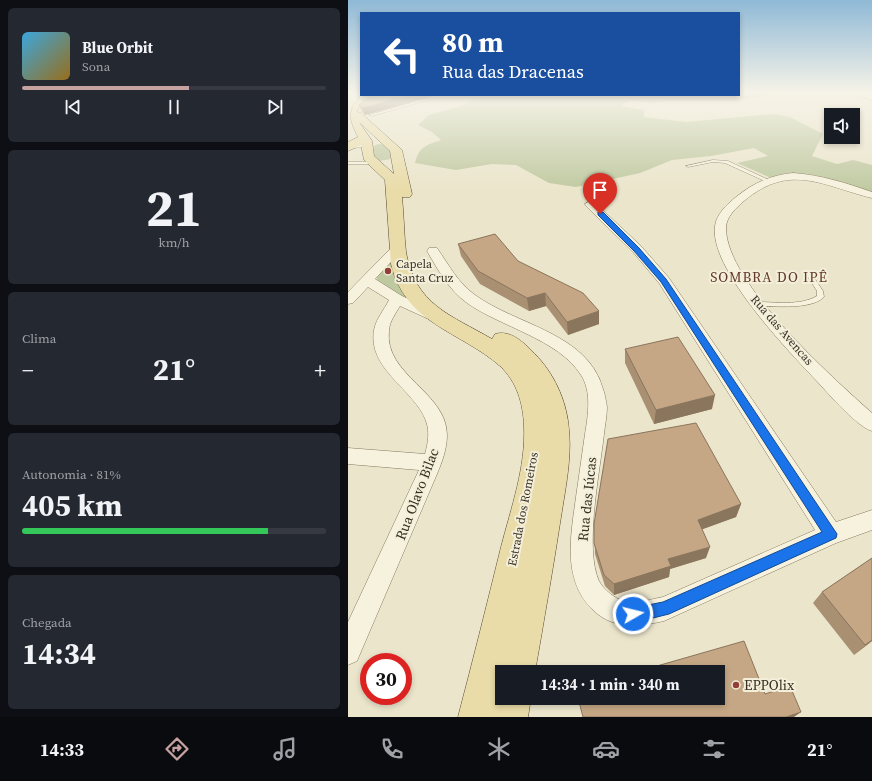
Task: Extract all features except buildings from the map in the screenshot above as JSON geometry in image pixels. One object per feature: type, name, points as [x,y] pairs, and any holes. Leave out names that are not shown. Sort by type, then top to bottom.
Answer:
[{"type":"main road","name":"Estrada dos Romeiros","points":[[356,125],[368,137],[394,151],[404,187],[414,264],[420,281],[425,289],[442,305],[507,342],[528,360],[545,383],[554,411],[556,444],[551,492],[518,665]]},
{"type":"main road","name":"Estrada dos Romeiros","points":[[362,125],[368,137],[367,155],[392,179],[399,247],[403,276],[406,285],[420,303],[442,319],[495,350],[514,367],[528,388],[536,414],[536,445],[530,491],[478,717]]},
{"type":"main road","points":[[365,125],[368,137],[394,151],[385,163],[374,163]]},
{"type":"main road","points":[[348,148],[368,137]]},
{"type":"main road","points":[[508,717],[511,705]]},
{"type":"street","name":"Rua das Avencas","points":[[872,195],[812,178],[792,177],[769,181],[741,199],[724,216],[720,229],[720,239],[726,255],[741,282],[758,304],[832,387],[872,424]]},
{"type":"street","points":[[590,204],[637,249],[664,281],[831,534]]},
{"type":"street","points":[[348,300],[399,247]]},
{"type":"street","name":"Rua das Iúcas","points":[[433,251],[453,282],[472,300],[561,348],[576,360],[587,372],[595,389],[598,407],[581,540],[583,568],[590,590],[605,605],[624,614],[641,614],[664,609],[831,534],[872,520]]},
{"type":"street","points":[[367,280],[419,311],[442,319]]},
{"type":"street","name":"Rua Olavo Bilac","points":[[348,651],[393,555],[431,463],[437,444],[436,421],[431,411],[400,376],[382,347],[380,338],[383,324],[397,299]]},
{"type":"street","points":[[348,456],[431,463]]},
{"type":"lane","points":[[688,166],[713,161],[726,162],[769,181]]},
{"type":"lane","points":[[348,163],[374,163]]},
{"type":"lane","points":[[758,304],[798,303],[817,300],[821,297],[820,291],[809,274]]},
{"type":"green space","points":[[419,125],[806,125],[823,134],[812,156],[837,164],[853,160],[872,165],[872,194],[810,176],[769,177],[737,163],[768,156],[754,148],[711,156],[672,160],[640,173],[576,187],[549,183],[516,165],[492,164],[456,170],[415,163],[419,153],[424,147],[441,140],[432,132]]},
{"type":"green space","points":[[379,144],[386,145],[390,150],[391,159],[379,161],[374,156],[373,146]]},
{"type":"green space","points":[[389,263],[393,263],[400,287],[412,305],[377,280],[377,274]]},
{"type":"place","name":"Capela Santa Cruz","points":[[388,271]]},
{"type":"place","name":"EPPOlix","points":[[736,685]]},
{"type":"district","name":"SOMBRA DO IPÊ","points":[[769,277]]},
{"type":"route","points":[[600,214],[637,249],[653,266],[664,281],[831,534],[664,609],[641,614],[633,614]]}]
